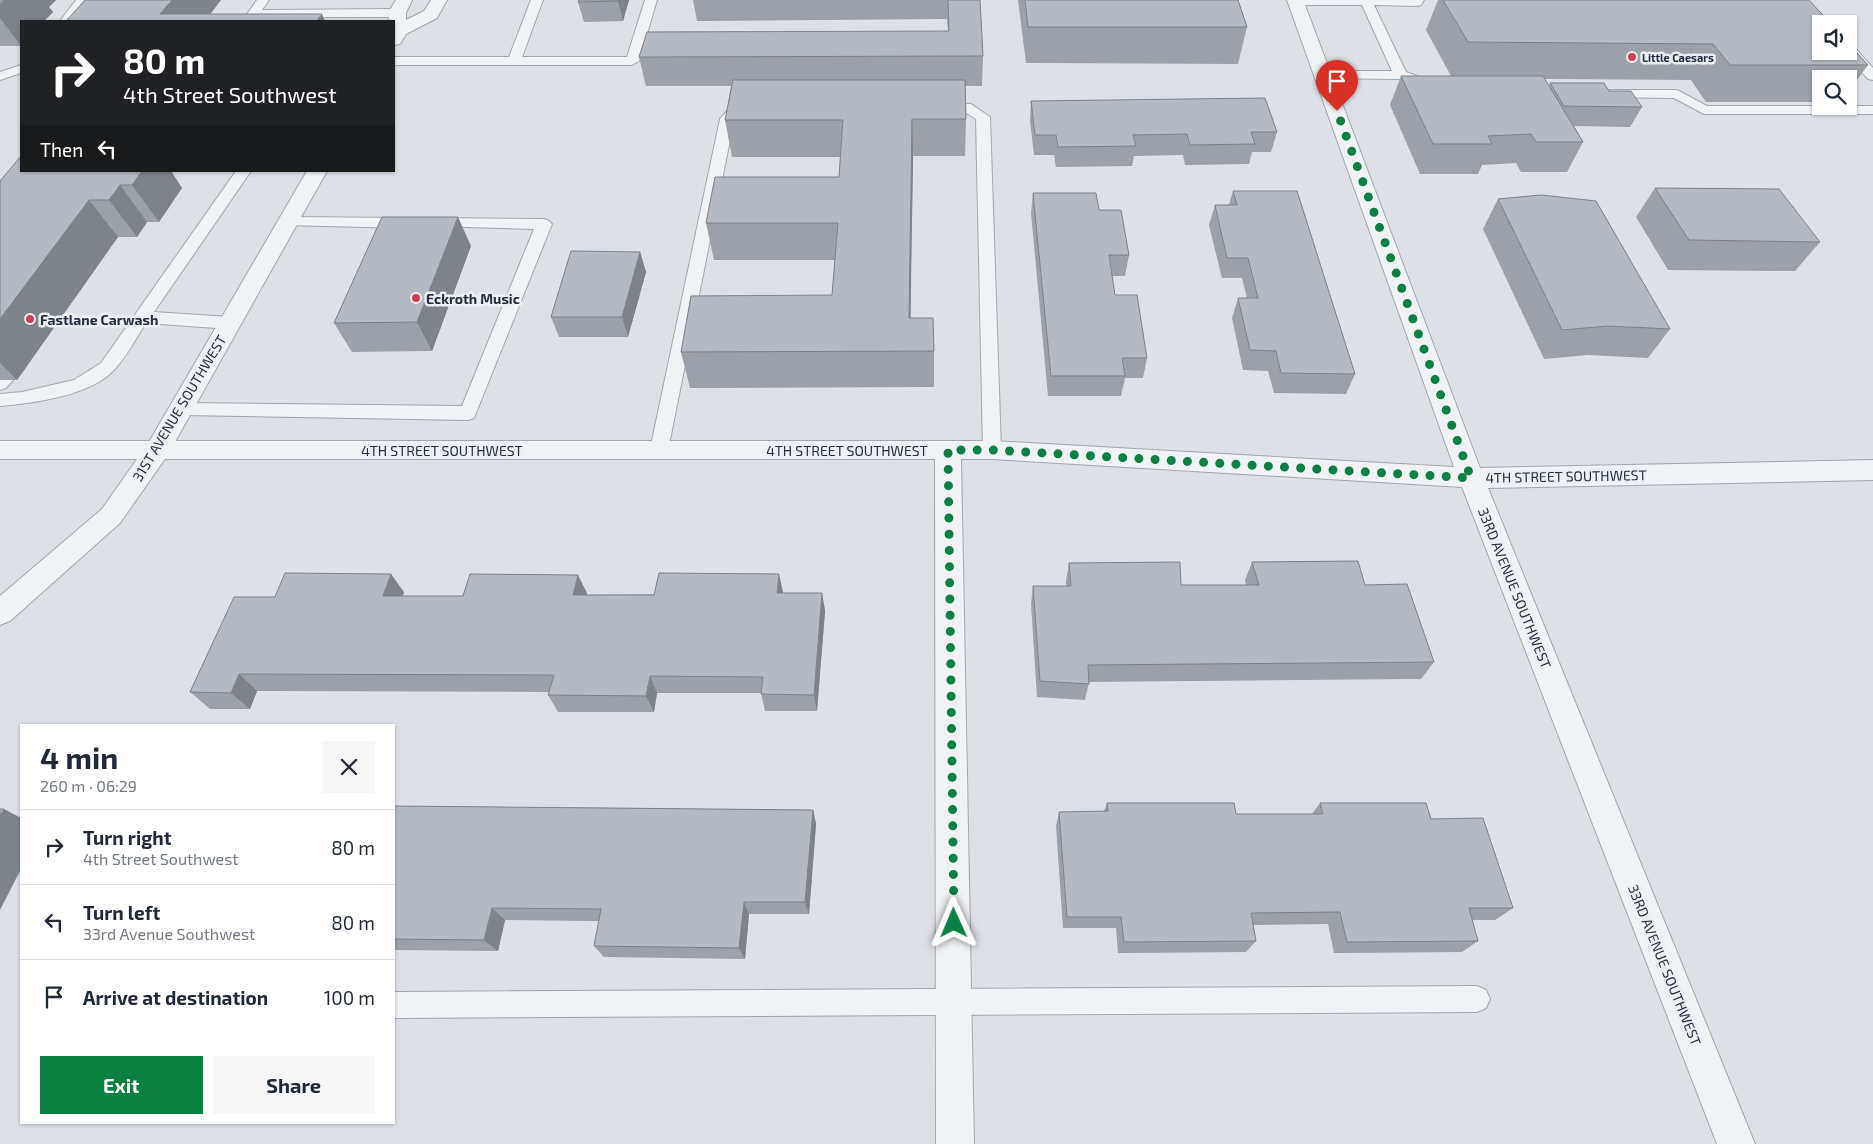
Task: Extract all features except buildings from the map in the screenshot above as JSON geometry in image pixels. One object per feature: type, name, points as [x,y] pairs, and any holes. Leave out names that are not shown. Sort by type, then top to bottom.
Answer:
[{"type":"street","points":[[397,35],[431,14],[439,0]]},
{"type":"street","name":"33RD AVENUE SOUTHWEST","points":[[1296,1],[1471,478],[1736,1144]]},
{"type":"street","points":[[397,35],[400,6]]},
{"type":"street","name":"31ST AVENUE SOUTHWEST","points":[[0,613],[111,516],[158,449],[316,172]]},
{"type":"street","name":"4TH STREET SOUTHWEST","points":[[0,450],[992,450],[1471,478],[1873,470]]},
{"type":"street","points":[[948,450],[955,1144]]},
{"type":"lane","points":[[67,20],[82,0]]},
{"type":"lane","points":[[251,18],[263,0]]},
{"type":"lane","points":[[315,18],[326,0]]},
{"type":"lane","points":[[356,13],[365,0]]},
{"type":"lane","points":[[514,60],[537,0]]},
{"type":"lane","points":[[395,61],[632,61],[651,0]]},
{"type":"lane","points":[[1296,1],[1418,1]]},
{"type":"lane","points":[[1366,1],[1401,74]]},
{"type":"lane","points":[[251,18],[315,18],[400,6]]},
{"type":"lane","points":[[1857,59],[1873,76]]},
{"type":"lane","points":[[0,76],[20,69]]},
{"type":"lane","points":[[1323,75],[1401,74],[1443,90]]},
{"type":"lane","points":[[1595,89],[1640,94],[1677,94],[1704,110],[1873,110]]},
{"type":"lane","points":[[926,107],[966,107],[983,117],[992,450]]},
{"type":"lane","points":[[659,450],[727,119],[737,108],[757,108]]},
{"type":"lane","points":[[0,400],[22,398],[79,385],[107,367],[243,172]]},
{"type":"lane","points":[[181,409],[468,413],[544,224],[288,222]]},
{"type":"lane","points":[[142,317],[230,323]]},
{"type":"lane","points":[[395,1005],[1478,999]]},
{"type":"place","name":"Little Caesars","points":[[1632,57]]},
{"type":"place","name":"Eckroth Music","points":[[416,298]]},
{"type":"place","name":"Fastlane Carwash","points":[[30,319]]},
{"type":"route","points":[[954,923],[948,450],[992,450],[1471,478],[1337,111]]}]
